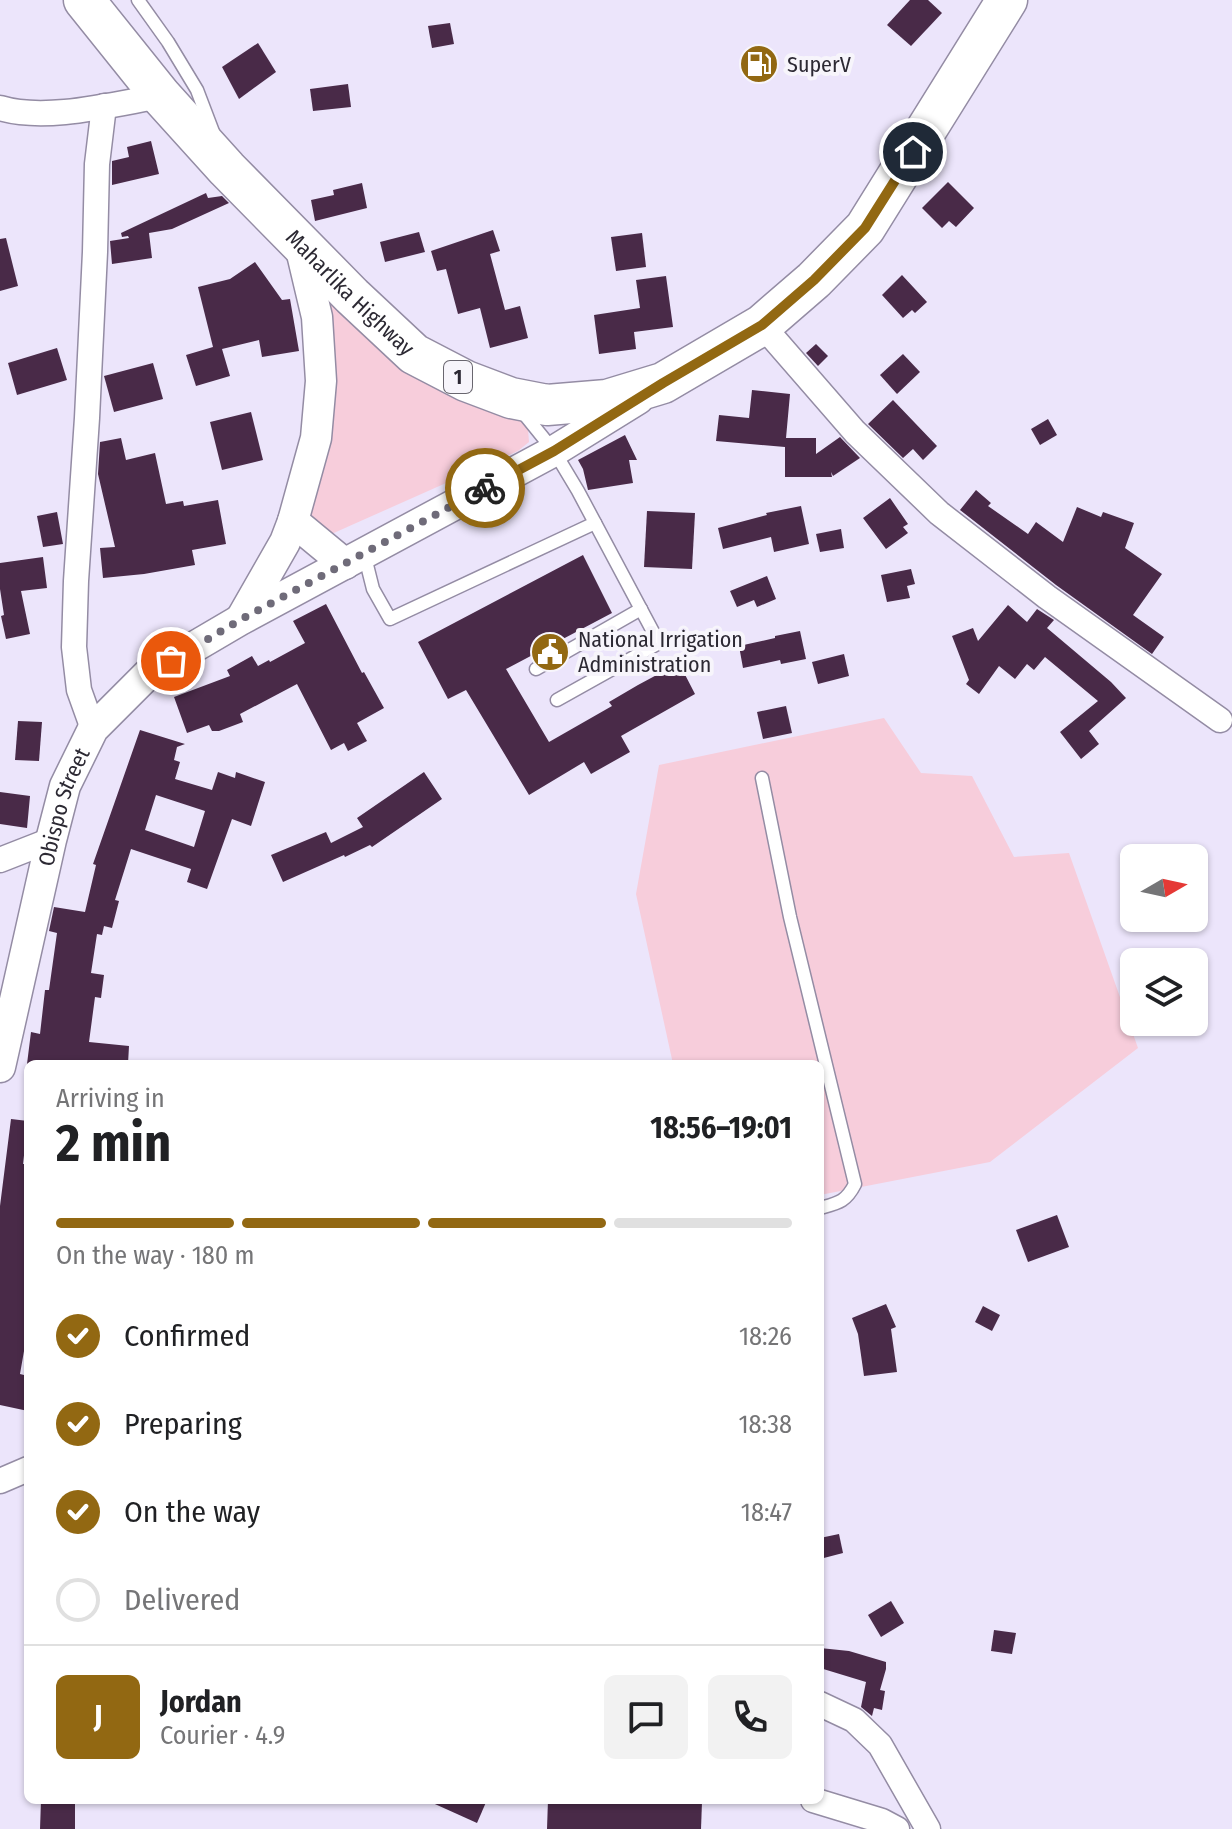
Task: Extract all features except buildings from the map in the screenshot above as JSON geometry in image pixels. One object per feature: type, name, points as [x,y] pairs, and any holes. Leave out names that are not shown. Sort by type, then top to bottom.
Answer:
[{"type":"highway","name":"Maharlika Highway","points":[[84,0],[161,96],[227,169],[414,354],[466,381],[511,398],[547,405],[607,400],[663,383],[762,325],[814,280],[865,228],[1007,0]]},
{"type":"street","points":[[0,108],[42,113],[161,96]]},
{"type":"street","points":[[93,729],[79,690],[74,647],[97,164],[104,106]]},
{"type":"street","name":"Obispo Street","points":[[240,620],[285,542],[316,438],[321,381],[317,317],[298,240]]},
{"type":"street","points":[[762,325],[855,432],[939,513],[1047,597],[1220,720]]},
{"type":"street","name":"Obispo Street","points":[[0,1067],[65,786],[93,729],[148,674],[240,620],[554,451],[663,383]]},
{"type":"street","points":[[293,521],[355,559]]},
{"type":"street","points":[[0,860],[51,840]]},
{"type":"street","points":[[0,1481],[24,1471]]},
{"type":"street","points":[[824,1706],[854,1720],[880,1745],[928,1829]]},
{"type":"street","points":[[824,1803],[882,1821],[897,1829]]},
{"type":"lane","points":[[138,0],[197,90],[227,169]]},
{"type":"lane","points":[[511,398],[554,451],[659,643],[557,700]]},
{"type":"lane","points":[[355,559],[390,619],[595,523]]},
{"type":"lane","points":[[536,669],[641,609]]},
{"type":"lane","points":[[762,778],[790,917],[855,1184],[850,1195],[841,1202],[824,1207]]},
{"type":"shaded area","points":[[335,302],[519,416],[528,429],[529,442],[518,451],[327,536],[304,519],[326,303]]},
{"type":"shaded area","points":[[884,718],[921,773],[972,776],[1014,857],[1069,853],[1120,997],[1120,1036],[1134,1036],[1138,1048],[990,1162],[824,1194],[824,1060],[672,1060],[636,894],[659,765]]},
{"type":"way so far","points":[[171,661],[240,620],[485,488]]},
{"type":"place","name":"SuperV","points":[[759,64]]},
{"type":"place","name":"National Irrigation Administration","points":[[550,652]]},
{"type":"route","points":[[485,488],[554,451],[762,325],[814,280],[865,228],[913,152]]}]
